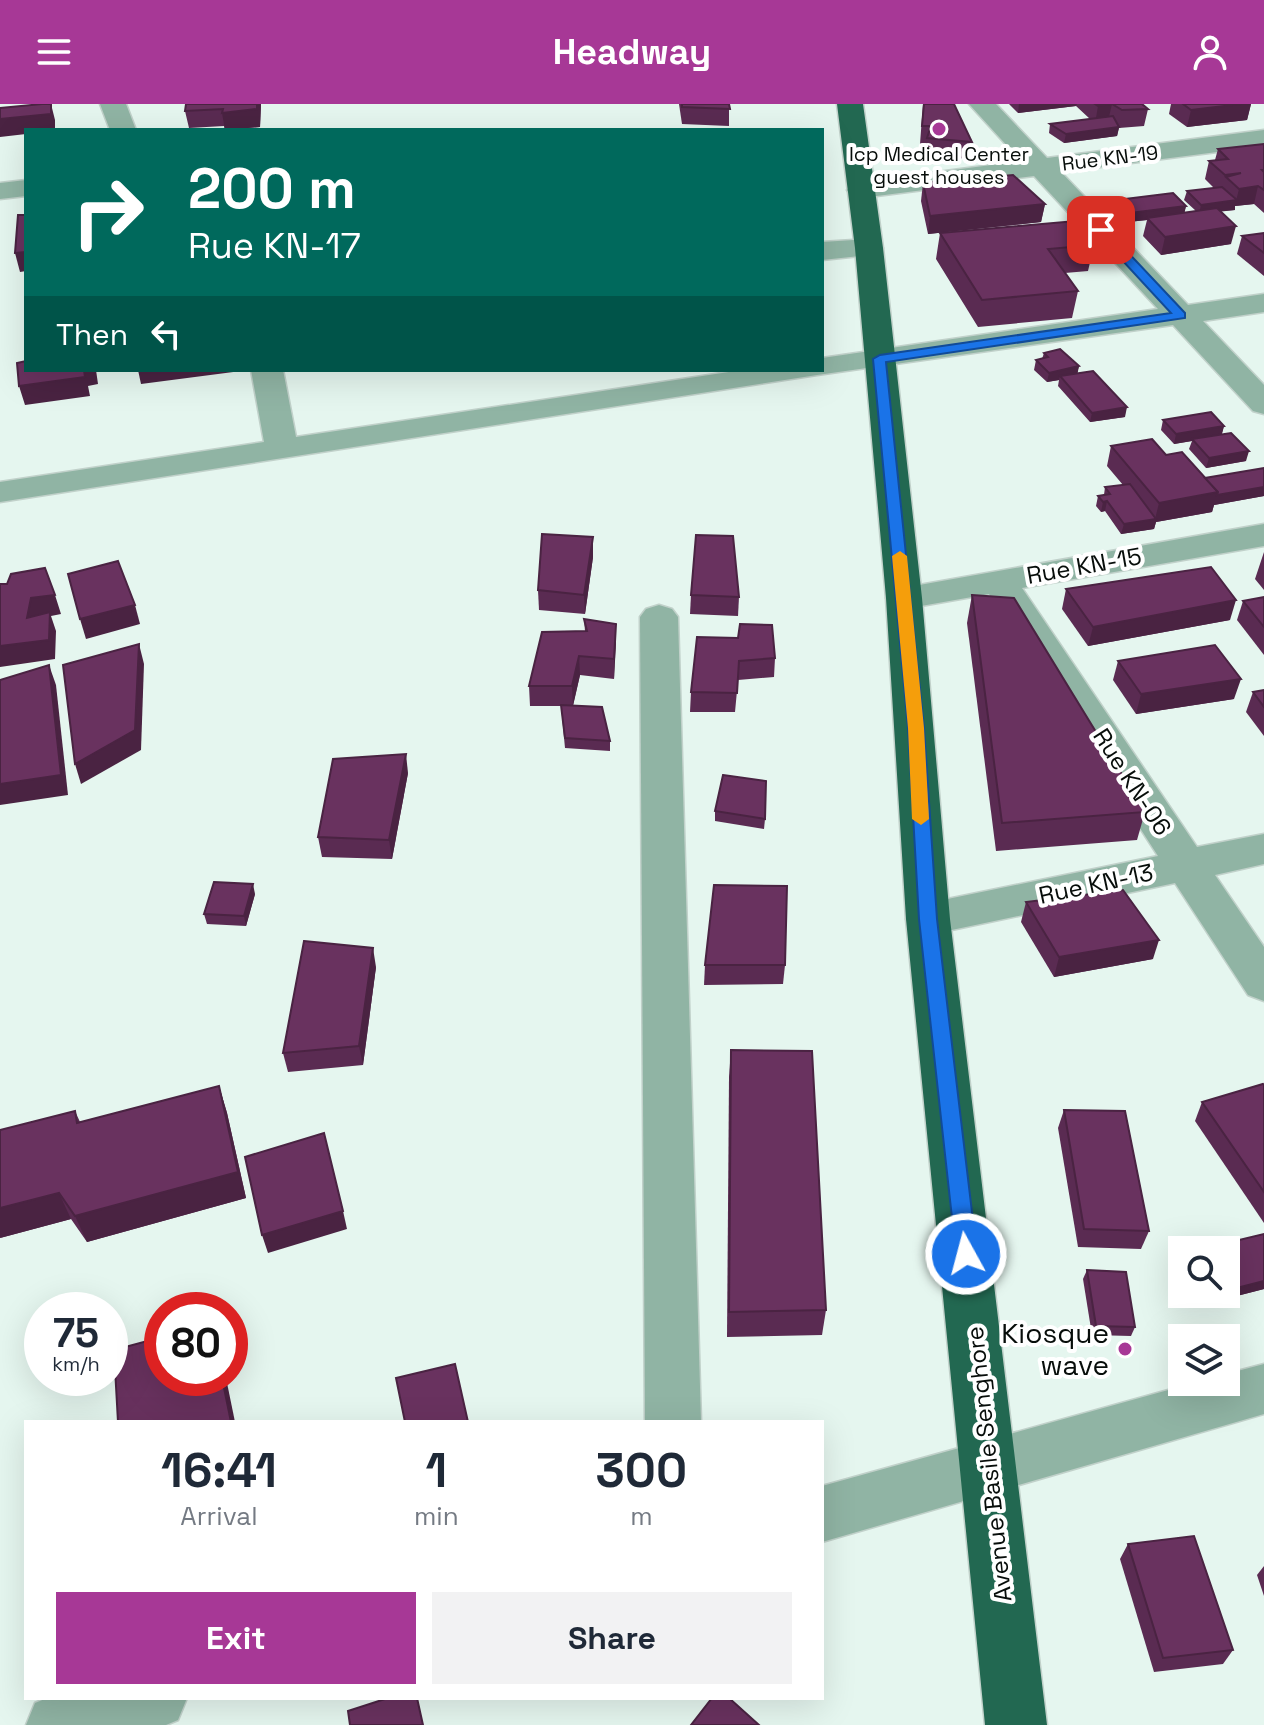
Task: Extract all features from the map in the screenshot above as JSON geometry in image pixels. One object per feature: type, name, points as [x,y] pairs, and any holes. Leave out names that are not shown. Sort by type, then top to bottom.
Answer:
[{"type":"highway","name":"Avenue Basile Senghore","points":[[850,104],[869,248],[904,598],[928,919],[1016,1725]]},
{"type":"street","points":[[113,104],[122,128]]},
{"type":"street","points":[[982,104],[1264,404]]},
{"type":"street","name":"Rue KN-19","points":[[861,190],[1264,138]]},
{"type":"street","points":[[0,191],[24,188]]},
{"type":"street","points":[[824,251],[869,248]]},
{"type":"street","points":[[824,367],[1264,303]]},
{"type":"street","points":[[267,372],[282,449]]},
{"type":"street","points":[[0,492],[282,449],[691,379],[780,372]]},
{"type":"street","name":"Rue KN-15","points":[[904,598],[1264,535]]},
{"type":"street","name":"Rue KN-06","points":[[999,581],[1264,983]]},
{"type":"street","points":[[659,617],[673,1420]]},
{"type":"street","name":"Rue KN-13","points":[[928,919],[1264,849]]},
{"type":"street","points":[[824,1513],[1264,1389]]},
{"type":"street","points":[[57,1725],[149,1700]]},
{"type":"building","points":[[51,104],[51,114],[0,119],[0,108]]},
{"type":"building","points":[[186,104],[257,104],[257,109],[222,113],[223,109],[185,111]]},
{"type":"building","points":[[682,104],[729,104],[730,109],[682,107]]},
{"type":"building","points":[[924,104],[954,104],[972,142],[927,138],[931,126],[922,126]]},
{"type":"building","points":[[1112,104],[1142,104],[1148,109],[1122,110]]},
{"type":"building","points":[[1183,104],[1241,104],[1191,110]]},
{"type":"building","points":[[1113,116],[1119,127],[1066,134],[1050,124]]},
{"type":"building","points":[[1264,144],[1264,190],[1258,186],[1239,189],[1226,177],[1241,173],[1225,175],[1209,161],[1228,159],[1218,149]]},
{"type":"building","points":[[1013,175],[1045,204],[930,216],[923,183]]},
{"type":"building","points":[[1222,187],[1237,200],[1201,205],[1187,191]]},
{"type":"building","points":[[1173,193],[1186,206],[1130,213],[1117,200]]},
{"type":"building","points":[[1217,208],[1236,226],[1165,237],[1147,218]]},
{"type":"building","points":[[18,215],[24,215],[24,252],[15,253]]},
{"type":"building","points":[[1076,221],[1094,245],[1048,249],[1078,291],[982,300],[940,233]]},
{"type":"building","points":[[1264,233],[1264,253],[1242,236]]},
{"type":"building","points":[[1060,349],[1079,366],[1049,373],[1036,360],[1048,357],[1044,353]]},
{"type":"building","points":[[24,361],[24,372],[84,372],[85,377],[19,386],[17,363]]},
{"type":"building","points":[[1093,371],[1127,407],[1092,413],[1060,376]]},
{"type":"building","points":[[1211,412],[1224,426],[1176,434],[1163,420]]},
{"type":"building","points":[[1231,433],[1249,451],[1209,458],[1192,439]]},
{"type":"building","points":[[1152,439],[1166,455],[1182,452],[1218,492],[1159,503],[1111,446]]},
{"type":"building","points":[[1264,468],[1264,487],[1217,495],[1218,492],[1205,478]]},
{"type":"building","points":[[1130,484],[1156,519],[1124,524],[1107,501],[1103,502],[1098,496],[1110,494],[1105,487]]},
{"type":"building","points":[[542,534],[593,537],[584,595],[538,590]]},
{"type":"building","points":[[696,535],[733,536],[739,597],[691,595]]},
{"type":"building","points":[[118,561],[135,605],[80,619],[68,574]]},
{"type":"building","points":[[1211,567],[1236,600],[1093,627],[1066,589]]},
{"type":"building","points":[[45,568],[55,595],[31,598],[27,618],[50,612],[49,640],[0,646],[0,584],[7,584],[11,574]]},
{"type":"building","points":[[972,595],[1014,598],[1145,812],[1002,823]]},
{"type":"building","points":[[1264,597],[1264,627],[1243,601]]},
{"type":"building","points":[[584,619],[616,624],[614,659],[579,656],[572,686],[529,686],[542,632],[587,631]]},
{"type":"building","points":[[740,624],[772,625],[775,658],[739,661],[737,693],[691,692],[697,637],[738,638]]},
{"type":"building","points":[[139,644],[135,730],[75,764],[63,665]]},
{"type":"building","points":[[1215,645],[1241,679],[1141,694],[1118,661]]},
{"type":"building","points":[[49,665],[61,775],[0,784],[0,680]]},
{"type":"building","points":[[1264,690],[1264,707],[1253,692]]},
{"type":"building","points":[[561,705],[602,707],[610,741],[565,738]]},
{"type":"building","points":[[406,754],[389,840],[318,837],[333,759]]},
{"type":"building","points":[[723,775],[766,781],[765,819],[715,811]]},
{"type":"building","points":[[214,882],[253,884],[244,916],[204,914]]},
{"type":"building","points":[[714,885],[787,886],[785,965],[705,965]]},
{"type":"building","points":[[1123,890],[1159,940],[1059,957],[1026,902]]},
{"type":"building","points":[[304,941],[373,948],[359,1046],[283,1053]]},
{"type":"building","points":[[731,1050],[812,1051],[826,1310],[729,1312]]},
{"type":"building","points":[[1264,1085],[1264,1192],[1202,1102]]},
{"type":"building","points":[[219,1086],[238,1172],[75,1216],[59,1193],[0,1208],[0,1130],[75,1111],[77,1123]]},
{"type":"building","points":[[1064,1110],[1125,1111],[1149,1231],[1084,1229]]},
{"type":"building","points":[[324,1133],[343,1211],[262,1235],[245,1157]]},
{"type":"building","points":[[1264,1234],[1264,1281],[1240,1287],[1240,1240]]},
{"type":"building","points":[[1087,1270],[1126,1272],[1135,1327],[1096,1326]]},
{"type":"building","points":[[144,1342],[144,1396],[226,1396],[231,1420],[118,1420],[117,1396],[128,1396],[128,1346]]},
{"type":"building","points":[[455,1364],[468,1420],[405,1420],[396,1378]]},
{"type":"building","points":[[1194,1536],[1233,1650],[1163,1658],[1128,1544]]},
{"type":"building","points":[[382,1700],[417,1700],[423,1725],[350,1725],[348,1711]]},
{"type":"building","points":[[710,1700],[731,1700],[759,1725],[691,1725]]},
{"type":"slow traffic","points":[[900,556],[921,819]]},
{"type":"place","name":"Icp Medical Center guest houses","points":[[939,129]]},
{"type":"place","name":"Kiosque wave","points":[[1125,1349]]},
{"type":"route","points":[[966,1254],[928,919],[916,728],[880,359],[1181,315],[1101,230]]}]
